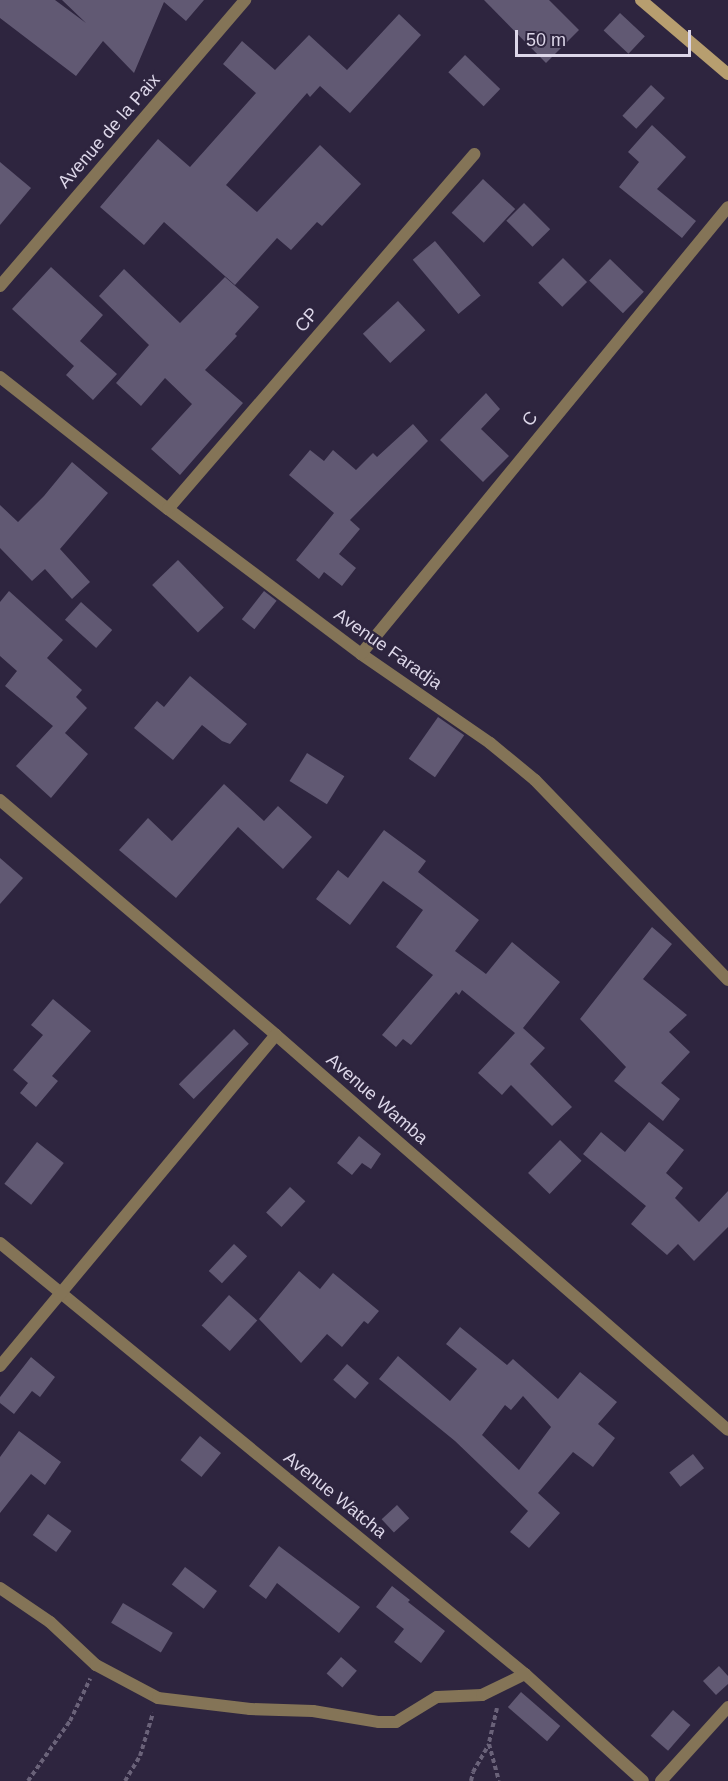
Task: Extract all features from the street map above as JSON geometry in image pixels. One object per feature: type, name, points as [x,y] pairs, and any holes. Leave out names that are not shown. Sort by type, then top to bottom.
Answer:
[{"type":"main road","points":[[641,0],[728,74]]},
{"type":"street","name":"Avenue de la Paix","points":[[0,286],[245,0]]},
{"type":"street","name":"CP","points":[[168,509],[474,154]]},
{"type":"street","name":"C","points":[[361,654],[728,207]]},
{"type":"street","name":"Avenue Faradja","points":[[0,377],[168,509],[361,654],[490,743],[535,780],[728,980]]},
{"type":"street","name":"Avenue Wamba","points":[[0,800],[276,1035],[728,1430]]},
{"type":"street","points":[[0,1366],[276,1035]]},
{"type":"street","name":"Avenue Watcha","points":[[0,1243],[525,1674],[643,1781]]},
{"type":"street","points":[[0,1588],[50,1622],[96,1665],[158,1698],[250,1709],[313,1710],[379,1722],[396,1722],[437,1697],[474,1696],[525,1674]]},
{"type":"street","points":[[661,1781],[728,1707]]},
{"type":"path","points":[[28,1781],[70,1721],[96,1665]]},
{"type":"path","points":[[471,1781],[473,1772],[489,1744],[502,1684]]},
{"type":"path","points":[[125,1781],[140,1756],[158,1698]]},
{"type":"path","points":[[489,1744],[499,1781]]},
{"type":"building","points":[[0,0],[55,0],[86,23],[62,0],[204,0],[186,21],[164,2],[134,73],[103,41],[76,76],[0,18]]},
{"type":"building","points":[[484,0],[549,0],[579,30],[546,63]]},
{"type":"building","points":[[620,13],[645,36],[628,54],[604,31]]},
{"type":"building","points":[[399,14],[421,35],[350,113],[320,86],[310,97],[307,93],[226,185],[257,212],[320,145],[361,184],[322,226],[317,222],[291,250],[277,238],[235,285],[164,222],[144,245],[100,207],[158,139],[190,167],[256,93],[223,64],[242,41],[275,70],[309,35],[347,70]]},
{"type":"building","points":[[465,55],[500,89],[484,106],[448,72]]},
{"type":"building","points":[[651,85],[665,98],[636,129],[622,116]]},
{"type":"building","points":[[652,125],[686,157],[657,189],[696,221],[682,238],[619,187],[639,162],[628,152]]},
{"type":"building","points":[[0,162],[31,188],[0,225]]},
{"type":"building","points":[[483,179],[515,209],[484,243],[452,213]]},
{"type":"building","points":[[524,203],[550,229],[532,247],[506,221]]},
{"type":"building","points":[[435,241],[481,295],[458,314],[413,260]]},
{"type":"building","points":[[563,258],[587,282],[562,307],[538,283]]},
{"type":"building","points":[[610,259],[644,292],[623,313],[589,281]]},
{"type":"building","points":[[51,267],[103,315],[80,341],[117,374],[93,400],[66,375],[74,366],[12,309]]},
{"type":"building","points":[[124,269],[180,323],[225,277],[259,307],[235,334],[237,336],[205,370],[243,403],[180,475],[151,449],[192,404],[165,378],[141,406],[116,383],[149,345],[99,296]]},
{"type":"building","points":[[398,301],[425,330],[390,363],[363,334]]},
{"type":"building","points":[[486,393],[500,409],[481,429],[509,456],[483,482],[440,440]]},
{"type":"building","points":[[413,424],[428,441],[350,520],[360,529],[339,554],[356,568],[342,586],[324,572],[319,579],[296,560],[334,513],[289,475],[310,450],[324,461],[333,450],[356,470],[373,453],[377,457]]},
{"type":"building","points":[[72,462],[108,493],[60,549],[90,582],[72,599],[45,569],[32,581],[0,548],[0,505],[18,522],[44,496]]},
{"type":"building","points":[[178,560],[224,607],[198,632],[152,585]]},
{"type":"building","points":[[9,591],[63,640],[47,658],[82,690],[76,697],[87,708],[65,733],[88,754],[51,798],[16,766],[53,726],[5,686],[17,671],[0,656],[0,602]]},
{"type":"building","points":[[264,591],[277,601],[254,629],[242,619]]},
{"type":"building","points":[[81,602],[112,630],[96,648],[65,620]]},
{"type":"building","points":[[190,676],[247,724],[230,744],[222,741],[202,725],[173,760],[134,728],[157,701],[164,707]]},
{"type":"building","points":[[438,717],[464,735],[435,777],[409,759]]},
{"type":"building","points":[[307,753],[344,776],[327,804],[290,781]]},
{"type":"building","points":[[224,784],[264,821],[278,806],[312,837],[283,869],[238,827],[176,898],[119,850],[148,818],[172,841]]},
{"type":"building","points":[[384,830],[426,861],[418,872],[479,920],[455,951],[486,974],[512,942],[560,982],[523,1028],[545,1048],[530,1064],[572,1107],[552,1126],[511,1085],[502,1095],[478,1073],[515,1033],[462,990],[459,995],[456,992],[411,1045],[403,1039],[396,1047],[382,1035],[433,975],[396,947],[423,910],[383,881],[350,925],[316,899],[338,870],[348,878]]},
{"type":"building","points":[[0,858],[23,878],[0,904]]},
{"type":"building","points":[[652,927],[672,944],[643,979],[687,1015],[669,1032],[690,1052],[661,1083],[680,1099],[663,1121],[614,1081],[626,1067],[580,1019]]},
{"type":"building","points":[[53,999],[91,1031],[52,1076],[58,1081],[36,1107],[20,1093],[28,1083],[13,1070],[43,1035],[31,1025]]},
{"type":"building","points":[[234,1029],[249,1044],[194,1099],[179,1084]]},
{"type":"building","points":[[649,1122],[684,1150],[666,1173],[683,1188],[675,1198],[699,1222],[728,1191],[728,1227],[694,1261],[678,1244],[667,1255],[631,1224],[646,1206],[583,1154],[601,1132],[625,1152]]},
{"type":"building","points":[[359,1136],[381,1154],[371,1169],[362,1163],[352,1175],[337,1163]]},
{"type":"building","points":[[560,1140],[582,1161],[550,1194],[528,1173]]},
{"type":"building","points":[[37,1142],[64,1163],[31,1205],[4,1184]]},
{"type":"building","points":[[290,1187],[305,1201],[281,1227],[266,1213]]},
{"type":"building","points":[[234,1244],[247,1256],[222,1283],[209,1271]]},
{"type":"building","points":[[299,1271],[320,1289],[333,1273],[379,1311],[368,1324],[364,1321],[342,1347],[327,1334],[301,1363],[259,1319]]},
{"type":"building","points":[[229,1295],[257,1320],[230,1351],[202,1325]]},
{"type":"building","points":[[460,1327],[507,1365],[513,1359],[558,1399],[580,1372],[617,1402],[598,1424],[615,1438],[593,1467],[573,1452],[538,1493],[560,1513],[529,1548],[510,1532],[528,1511],[455,1441],[379,1379],[398,1356],[450,1401],[477,1369],[446,1344]],"holes":[[[523,1396],[551,1427],[519,1470],[482,1435],[505,1405],[511,1410]]]},
{"type":"building","points":[[31,1357],[55,1377],[40,1397],[32,1391],[14,1414],[0,1403],[0,1397]]},
{"type":"building","points":[[347,1364],[369,1383],[355,1399],[333,1380]]},
{"type":"building","points":[[19,1431],[61,1462],[45,1485],[31,1474],[0,1513],[0,1457]]},
{"type":"building","points":[[200,1436],[221,1453],[201,1477],[180,1460]]},
{"type":"building","points":[[693,1454],[704,1468],[680,1487],[669,1472]]},
{"type":"building","points":[[397,1505],[409,1518],[394,1532],[382,1519]]},
{"type":"building","points":[[48,1514],[71,1531],[56,1552],[33,1535]]},
{"type":"building","points":[[279,1546],[360,1607],[339,1633],[277,1583],[266,1599],[249,1586]]},
{"type":"building","points":[[185,1567],[217,1591],[204,1609],[172,1585]]},
{"type":"building","points":[[392,1586],[410,1600],[408,1602],[445,1631],[421,1663],[394,1642],[404,1629],[376,1607]]},
{"type":"building","points":[[123,1603],[173,1633],[161,1653],[111,1623]]},
{"type":"building","points":[[341,1657],[357,1671],[342,1687],[327,1674]]},
{"type":"building","points":[[719,1666],[728,1676],[728,1684],[716,1695],[703,1681]]},
{"type":"building","points":[[521,1692],[560,1726],[547,1741],[508,1707]]},
{"type":"building","points":[[673,1710],[690,1725],[668,1751],[651,1736]]}]
